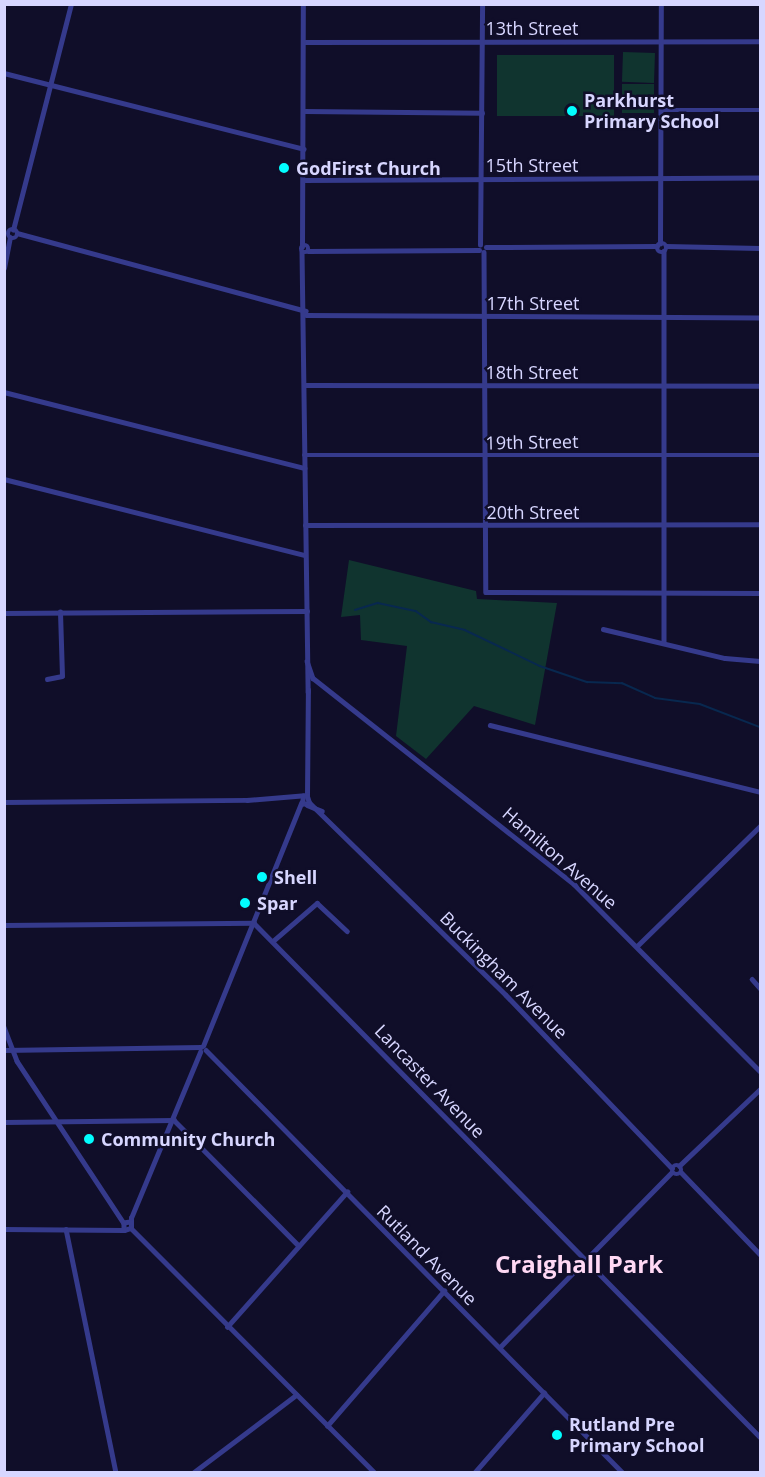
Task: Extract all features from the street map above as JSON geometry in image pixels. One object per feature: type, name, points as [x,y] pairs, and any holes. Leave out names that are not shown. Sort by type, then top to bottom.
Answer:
[{"type":"street","points":[[4,268],[71,4]]},
{"type":"street","points":[[127,1226],[174,1120],[298,815],[306,801],[309,784],[308,692],[310,679],[307,661],[304,455],[306,313],[304,264],[306,249],[304,235],[303,4]]},
{"type":"street","points":[[482,4],[484,590],[493,595],[760,593]]},
{"type":"street","points":[[661,4],[664,643]]},
{"type":"street","name":"13th Street","points":[[303,42],[760,41]]},
{"type":"street","points":[[4,73],[304,148]]},
{"type":"street","points":[[661,110],[760,110]]},
{"type":"street","points":[[304,111],[482,113]]},
{"type":"street","name":"15th Street","points":[[304,180],[760,178]]},
{"type":"street","name":"17th Street","points":[[11,234],[306,313],[760,317]]},
{"type":"street","points":[[306,249],[760,248]]},
{"type":"street","name":"18th Street","points":[[304,385],[760,386]]},
{"type":"street","points":[[4,392],[305,468]]},
{"type":"street","name":"19th Street","points":[[304,455],[760,455]]},
{"type":"street","points":[[4,479],[305,555]]},
{"type":"street","name":"20th Street","points":[[305,525],[760,524]]},
{"type":"street","points":[[4,613],[307,611]]},
{"type":"street","points":[[47,679],[62,676],[60,612]]},
{"type":"street","points":[[603,628],[725,658],[760,661]]},
{"type":"street","name":"Hamilton Avenue","points":[[310,679],[324,686],[539,855],[637,946],[760,1071]]},
{"type":"street","points":[[490,725],[760,792]]},
{"type":"street","points":[[4,802],[290,798],[306,801]]},
{"type":"street","name":"Buckingham Avenue","points":[[306,801],[322,811],[760,1254]]},
{"type":"street","points":[[637,946],[760,825]]},
{"type":"street","points":[[273,941],[317,903],[347,931]]},
{"type":"street","points":[[4,925],[254,923]]},
{"type":"street","name":"Lancaster Avenue","points":[[254,923],[760,1437]]},
{"type":"street","points":[[752,979],[760,987]]},
{"type":"street","points":[[4,1027],[12,1050],[127,1226],[375,1473]]},
{"type":"street","points":[[4,1050],[186,1048],[203,1050]]},
{"type":"street","name":"Rutland Avenue","points":[[203,1050],[213,1057],[347,1192],[622,1473]]},
{"type":"street","points":[[500,1347],[760,1089]]},
{"type":"street","points":[[4,1122],[174,1120],[299,1246]]},
{"type":"street","points":[[227,1327],[347,1192]]},
{"type":"street","points":[[4,1229],[107,1229],[127,1226]]},
{"type":"street","points":[[66,1229],[116,1473]]},
{"type":"street","points":[[327,1426],[444,1291]]},
{"type":"street","points":[[475,1473],[544,1393]]},
{"type":"street","points":[[194,1473],[296,1395]]},
{"type":"green space","points":[[623,52],[655,53],[654,83],[622,82]]},
{"type":"green space","points":[[497,55],[614,55],[614,116],[497,116]]},
{"type":"green space","points":[[622,84],[654,84],[654,113],[622,113]]},
{"type":"green space","points":[[349,560],[476,591],[477,599],[557,603],[535,725],[474,706],[426,759],[396,736],[407,646],[361,640],[360,615],[341,617]]},
{"type":"waterway","points":[[355,610],[378,603],[416,611],[431,622],[465,630],[540,666],[587,682],[622,683],[655,698],[700,704],[760,727]]},
{"type":"place","name":"Parkhurst Primary School","points":[[572,111]]},
{"type":"place","name":"GodFirst Church","points":[[284,168]]},
{"type":"place","name":"Shell","points":[[262,877]]},
{"type":"place","name":"Spar","points":[[245,903]]},
{"type":"place","name":"Community Church","points":[[89,1139]]},
{"type":"place","name":"Rutland Pre Primary School","points":[[557,1435]]},
{"type":"district","name":"Craighall Park","points":[[579,1264]]}]
